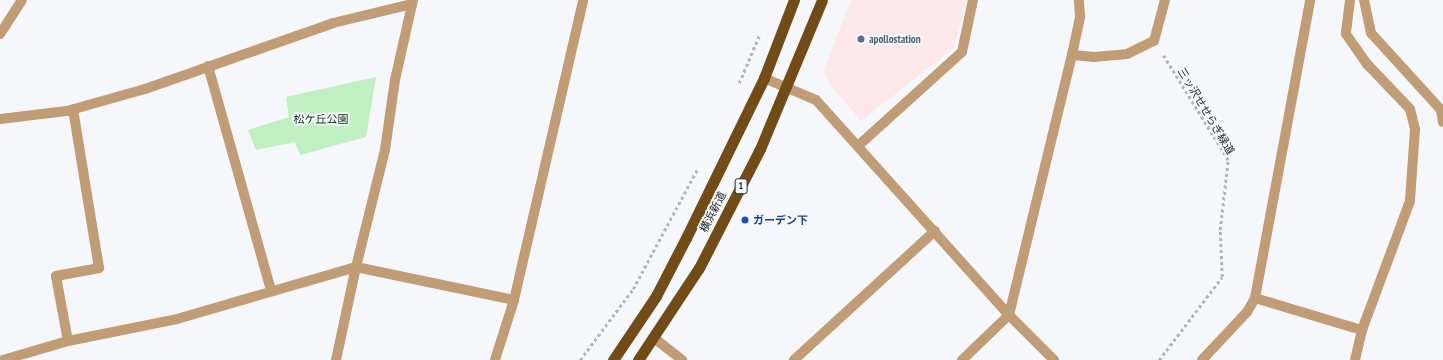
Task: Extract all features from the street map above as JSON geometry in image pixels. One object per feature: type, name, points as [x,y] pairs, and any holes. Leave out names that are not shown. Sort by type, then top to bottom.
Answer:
[{"type":"highway","name":"横浜新道","points":[[613,360],[656,296],[764,78],[794,0]]},
{"type":"highway","name":"横浜新道","points":[[638,360],[699,268],[760,149],[787,88],[822,0]]},
{"type":"street","points":[[0,34],[22,0]]},
{"type":"street","points":[[495,360],[514,300],[583,0]]},
{"type":"street","points":[[858,145],[962,52],[973,0]]},
{"type":"street","points":[[962,360],[1009,315],[1072,55],[1080,16],[1079,0]]},
{"type":"street","points":[[1072,55],[1094,57],[1127,54],[1154,41],[1165,0]]},
{"type":"street","points":[[1202,360],[1247,312],[1255,298],[1310,0]]},
{"type":"street","points":[[1350,0],[1346,34],[1367,64],[1410,109],[1415,129],[1410,200],[1362,330],[1355,360]]},
{"type":"street","points":[[1364,0],[1371,33],[1442,109],[1443,122]]},
{"type":"street","points":[[0,119],[73,109],[145,89],[333,22],[412,2],[395,80],[385,150],[356,267],[336,360]]},
{"type":"street","points":[[208,66],[271,290]]},
{"type":"street","points":[[764,78],[816,100],[1009,315],[1054,360]]},
{"type":"street","points":[[68,341],[56,276],[99,268],[73,109]]},
{"type":"street","points":[[794,360],[935,231]]},
{"type":"street","points":[[3,360],[68,341],[177,319],[271,290],[356,267],[514,300]]},
{"type":"street","points":[[1255,298],[1362,330]]},
{"type":"street","points":[[654,338],[682,360]]},
{"type":"path","points":[[736,91],[760,34]]},
{"type":"path","name":"三ッ沢せせらぎ緑道","points":[[1154,41],[1228,160],[1220,230],[1222,277],[1159,360]]},
{"type":"path","points":[[580,360],[633,289],[699,167]]},
{"type":"shaded area","points":[[851,0],[966,0],[954,48],[861,121],[828,82],[824,70]]},
{"type":"green space","name":"松ケ丘公園","points":[[376,77],[366,137],[300,155],[295,142],[256,150],[248,130],[289,117],[286,97]]},
{"type":"place","name":"apollostation","points":[[861,39]]},
{"type":"place","name":"ガーデン下","points":[[745,220]]}]
